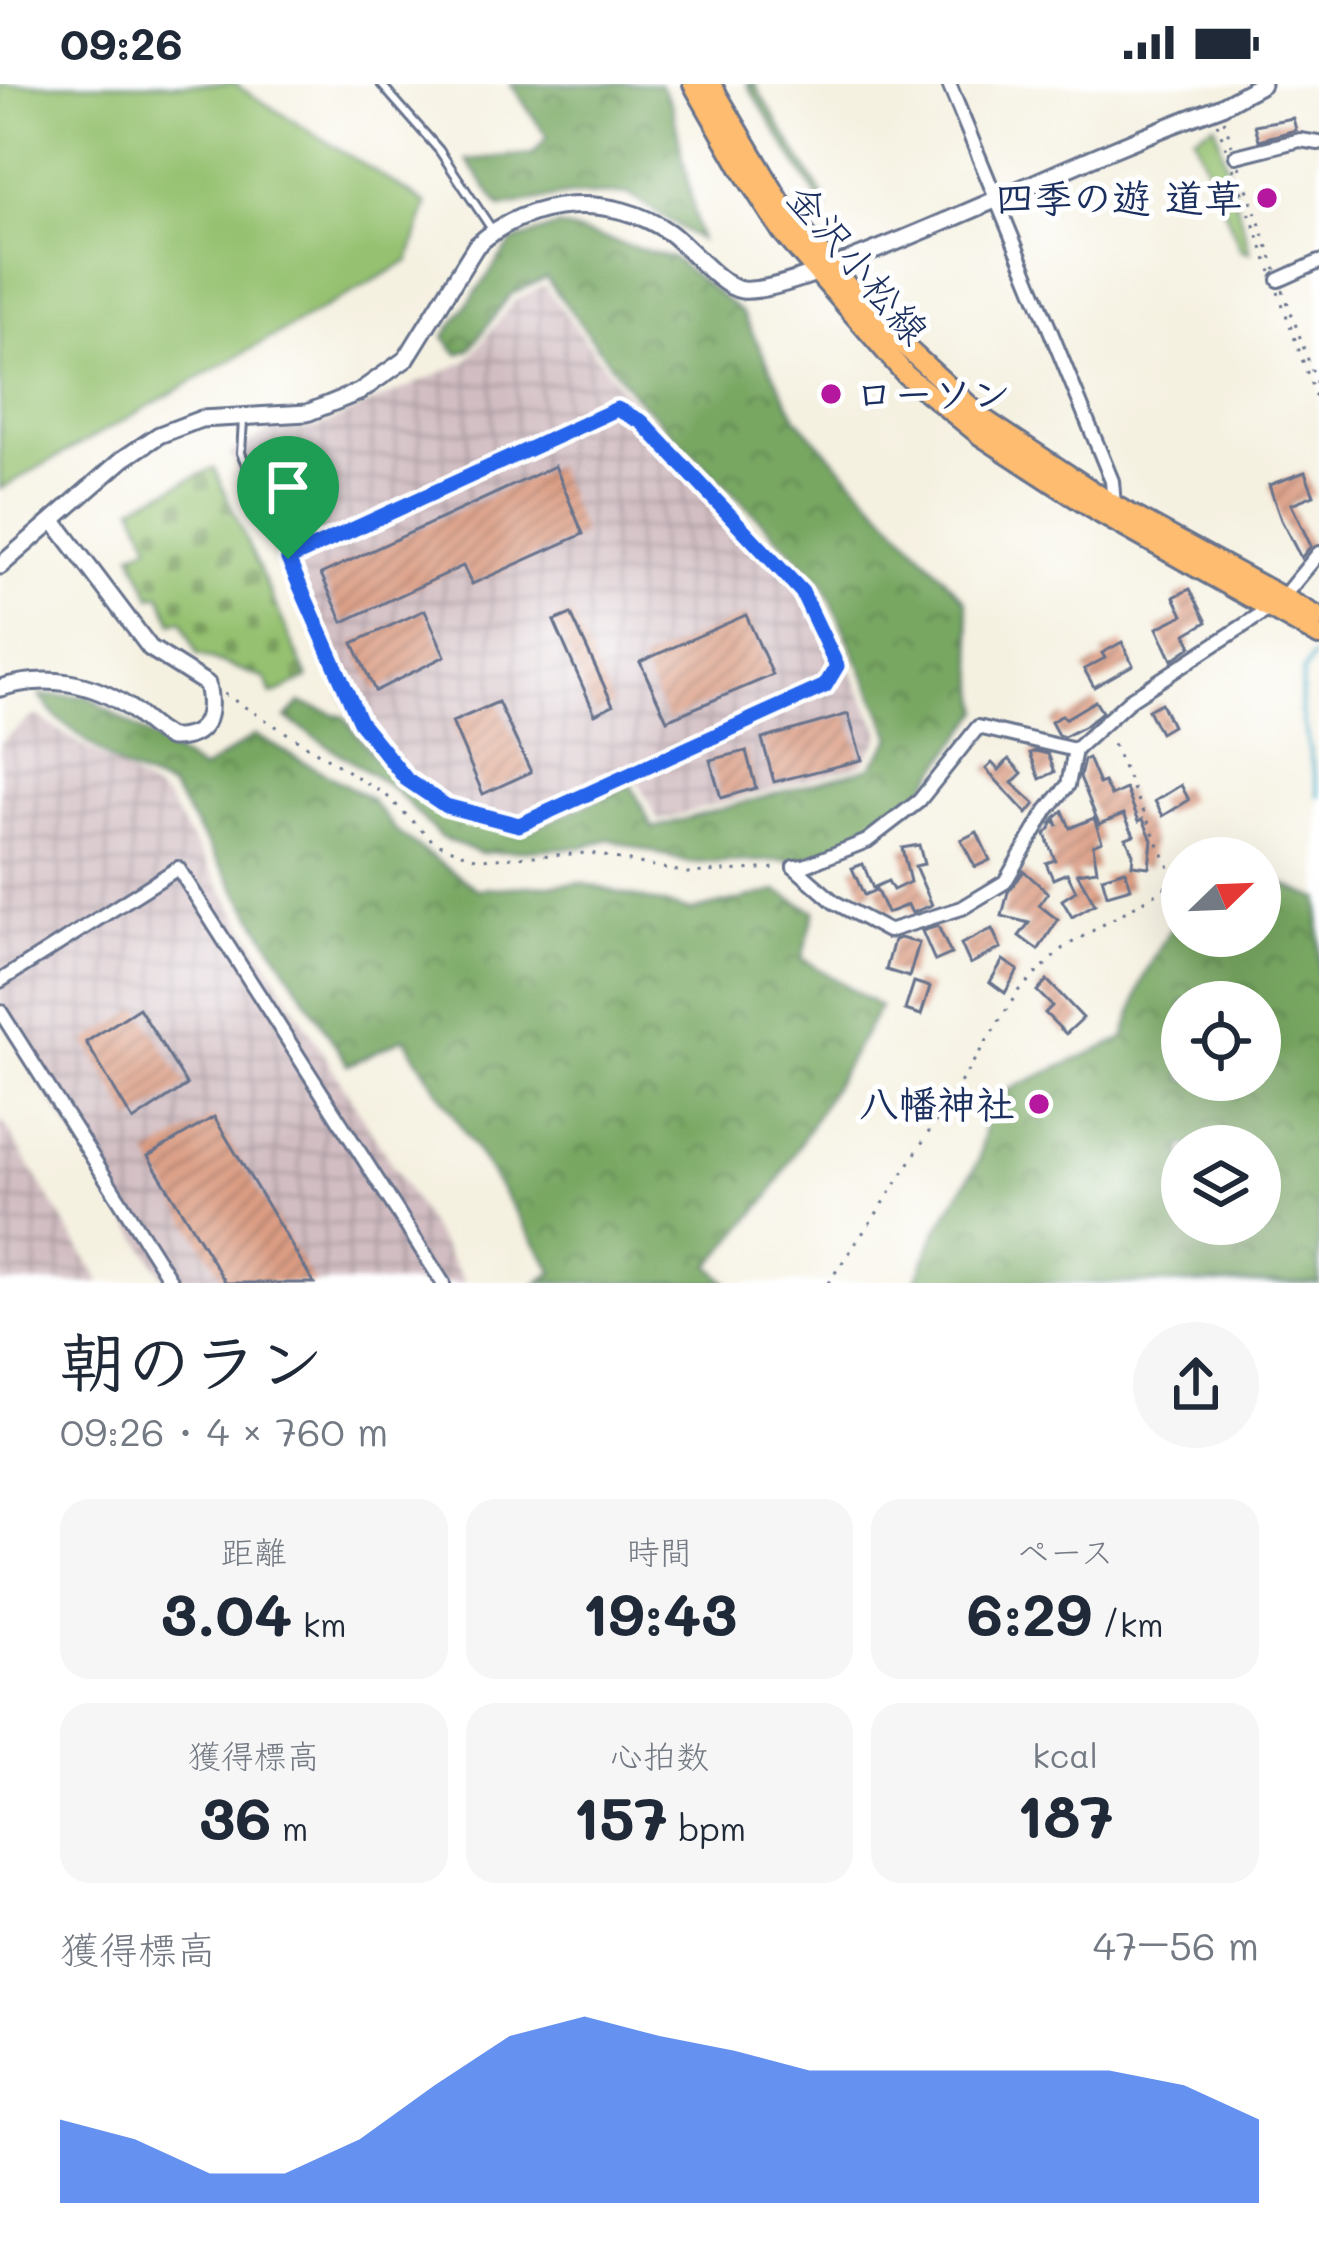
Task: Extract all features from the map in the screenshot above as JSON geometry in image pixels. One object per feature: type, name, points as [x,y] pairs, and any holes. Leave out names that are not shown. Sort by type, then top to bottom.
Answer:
[{"type":"main road","name":"金沢小松線","points":[[693,84],[782,232],[984,419],[1276,603],[1319,636]]},
{"type":"main road","name":"金沢小松線","points":[[711,84],[823,270],[906,375],[981,436],[1099,513],[1276,603],[1319,617]]},
{"type":"street","points":[[949,84],[1112,481],[1114,505]]},
{"type":"street","points":[[0,566],[123,459],[159,435],[201,419],[307,413],[359,392],[406,359],[476,246],[511,221],[561,205],[625,212],[669,232],[730,285],[743,290],[823,270],[1216,109],[1262,84]]},
{"type":"street","points":[[1236,156],[1300,140],[1319,143]]},
{"type":"street","points":[[1279,280],[1319,262]]},
{"type":"street","points":[[0,688],[21,682],[71,682],[94,688],[170,738],[201,730],[212,708],[208,684],[150,648],[53,521]]},
{"type":"street","points":[[1075,750],[977,727],[919,801],[866,841],[794,867],[834,902],[888,932],[962,908],[1005,882],[1047,810],[1068,785],[1075,750],[1131,699],[1276,603],[1319,553]]},
{"type":"street","points":[[0,981],[178,868],[442,1283]]},
{"type":"street","points":[[0,1011],[172,1283]]},
{"type":"lane","points":[[384,85],[439,150],[493,230]]},
{"type":"lane","points":[[243,417],[241,453],[360,722],[406,779],[446,806],[519,825],[825,686],[837,666],[802,592],[642,422],[617,409],[288,559]]},
{"type":"path","points":[[1216,109],[1319,390]]},
{"type":"path","points":[[1216,109],[1319,406]]},
{"type":"path","points":[[828,1283],[1019,990],[1063,948],[1164,889],[1172,874],[1105,725]]},
{"type":"shaded area","points":[[544,285],[627,396],[812,588],[881,734],[863,764],[658,821],[637,780],[519,829],[438,810],[379,757],[353,722],[230,453],[268,432],[319,427],[467,361],[514,301]]},
{"type":"shaded area","points":[[35,715],[166,798],[465,1283],[167,1283],[0,1018],[0,742]]},
{"type":"shaded area","points":[[0,1117],[101,1283],[0,1283]]},
{"type":"green space","points":[[0,84],[234,84],[427,204],[409,261],[0,489]]},
{"type":"green space","points":[[511,84],[660,84],[672,105],[700,240],[628,194],[568,195],[500,207],[467,160],[533,154],[547,137]]},
{"type":"green space","points":[[747,84],[754,84],[824,198],[826,212]]},
{"type":"green space","points":[[1215,124],[1250,252],[1241,250],[1194,136]]},
{"type":"green space","points":[[558,226],[673,258],[742,313],[797,419],[966,601],[981,710],[917,796],[864,835],[803,860],[690,863],[609,839],[582,847],[480,853],[440,837],[395,790],[286,718],[300,703],[344,717],[379,764],[433,814],[519,835],[631,785],[653,828],[871,767],[892,737],[822,581],[633,394],[546,278],[510,295],[469,350],[458,354],[444,337],[512,242]]},
{"type":"green space","points":[[214,468],[308,678],[272,695],[266,679],[197,654],[182,620],[173,623],[160,594],[151,597],[132,553],[150,544],[133,506]]},
{"type":"green space","points":[[40,696],[87,696],[202,771],[255,735],[369,798],[399,834],[477,889],[581,883],[691,911],[777,891],[815,911],[802,958],[880,1007],[769,1197],[710,1266],[727,1283],[538,1283],[554,1272],[404,1038],[348,1065],[171,788],[122,769],[56,717]]},
{"type":"green space","points":[[1281,884],[1319,899],[1319,1283],[915,1283],[935,1234],[979,1160],[990,1098],[1124,1038],[1144,976],[1161,946],[1161,957],[1281,957]]},
{"type":"building","points":[[1293,118],[1296,130],[1259,140],[1255,125]]},
{"type":"building","points":[[555,466],[583,534],[472,584],[463,566],[343,622],[321,574]]},
{"type":"building","points":[[1305,472],[1314,495],[1291,504],[1311,546],[1301,558],[1269,485]]},
{"type":"building","points":[[1190,589],[1207,622],[1186,634],[1192,646],[1172,660],[1157,628],[1183,615],[1174,597]]},
{"type":"building","points":[[425,610],[445,656],[375,691],[353,643]]},
{"type":"building","points":[[571,614],[613,705],[595,714],[554,621]]},
{"type":"building","points":[[746,615],[773,675],[667,720],[640,662]]},
{"type":"building","points":[[1122,642],[1133,665],[1094,687],[1084,669]]},
{"type":"building","points":[[1095,701],[1102,712],[1064,737],[1058,735],[1051,722]]},
{"type":"building","points":[[498,702],[531,772],[483,794],[452,722]]},
{"type":"building","points":[[1161,703],[1172,726],[1160,733],[1148,710]]},
{"type":"building","points":[[848,714],[862,760],[774,782],[762,739]]},
{"type":"building","points":[[746,751],[756,788],[721,798],[710,760]]},
{"type":"building","points":[[1030,753],[1048,754],[1055,772],[1040,779]]},
{"type":"building","points":[[1088,758],[1099,784],[1104,782],[1111,796],[1126,789],[1139,821],[1143,819],[1152,840],[1149,867],[1132,865],[1126,838],[1134,835],[1124,814],[1099,824],[1080,777]]},
{"type":"building","points":[[1009,759],[1022,773],[1012,783],[1035,804],[1027,814],[986,769],[992,763],[999,770]]},
{"type":"building","points":[[1181,785],[1189,800],[1163,816],[1155,801]]},
{"type":"building","points":[[1063,811],[1070,828],[1094,818],[1102,841],[1093,845],[1097,870],[1077,873],[1095,904],[1072,917],[1062,900],[1076,891],[1067,873],[1053,879],[1046,863],[1055,860],[1045,834],[1053,821],[1058,826],[1055,818]]},
{"type":"building","points":[[977,832],[990,860],[975,867],[961,840]]},
{"type":"building","points":[[919,845],[924,864],[915,866],[932,905],[912,913],[908,905],[887,913],[875,887],[888,881],[893,890],[910,882],[902,848]]},
{"type":"building","points":[[863,864],[874,891],[864,895],[852,868]]},
{"type":"building","points":[[1125,870],[1131,888],[1107,895],[1102,877]]},
{"type":"building","points":[[1024,871],[1048,893],[1039,905],[1058,920],[1038,950],[1019,936],[1029,923],[1002,916],[1008,892]]},
{"type":"building","points":[[938,926],[951,954],[935,961],[922,931]]},
{"type":"building","points":[[992,929],[1001,948],[970,964],[961,944]]},
{"type":"building","points":[[894,940],[919,943],[909,977],[886,970]]},
{"type":"building","points":[[1003,960],[1018,970],[1005,993],[990,982]]},
{"type":"building","points":[[1047,980],[1083,1018],[1066,1034],[1045,1013],[1052,1006],[1037,991]]},
{"type":"building","points":[[914,982],[930,987],[921,1015],[905,1010]]},
{"type":"building","points":[[139,1008],[187,1085],[133,1121],[86,1042]]},
{"type":"building","points":[[214,1117],[314,1283],[226,1283],[148,1156]]},
{"type":"waterway","points":[[1313,657],[1303,673],[1301,711],[1319,796]]},
{"type":"place","name":"四季の遊 道草","points":[[1267,198]]},
{"type":"place","name":"ローソン","points":[[831,394]]},
{"type":"place","name":"八幡神社","points":[[1039,1104]]},
{"type":"route","points":[[617,409],[642,422],[802,592],[837,666],[825,686],[519,825],[446,806],[406,779],[360,722],[288,559],[617,409]]}]
